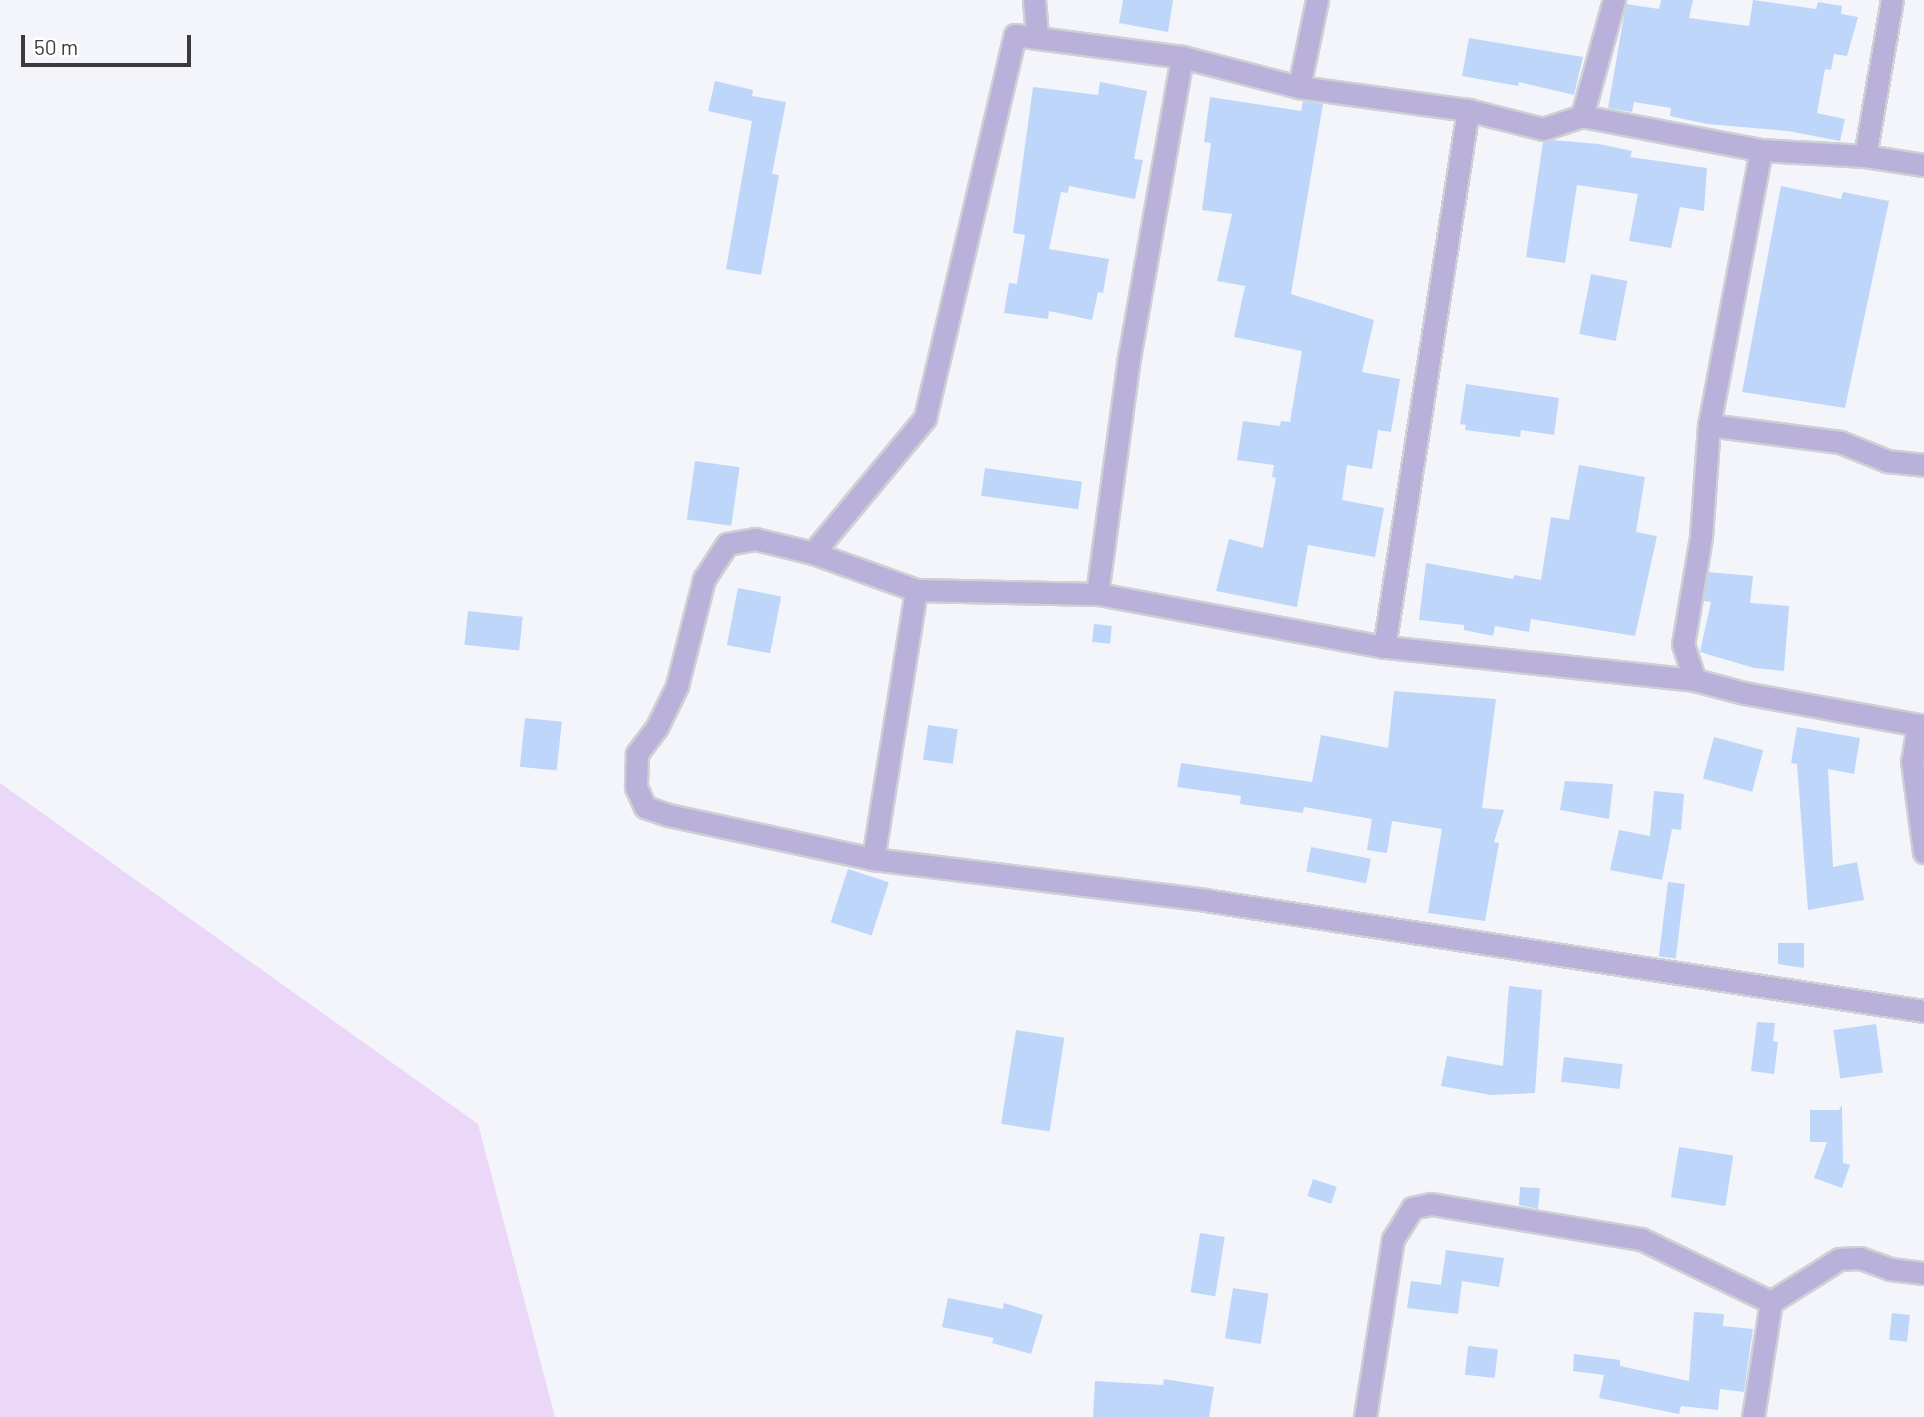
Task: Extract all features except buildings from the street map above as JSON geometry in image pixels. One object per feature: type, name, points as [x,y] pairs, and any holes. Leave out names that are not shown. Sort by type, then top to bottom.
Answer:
[{"type":"street","points":[[1034,0],[1037,38]]},
{"type":"street","points":[[1299,87],[1317,0]]},
{"type":"street","points":[[1582,116],[1614,0]]},
{"type":"street","points":[[1866,156],[1892,0]]},
{"type":"street","points":[[813,553],[925,418],[1014,35],[1182,57],[1299,87],[1468,110],[1543,129],[1582,116],[1761,150],[1866,156],[1924,165]]},
{"type":"street","points":[[1097,594],[1129,358],[1182,57]]},
{"type":"street","points":[[1384,647],[1468,110]]},
{"type":"street","points":[[1695,680],[1682,644],[1701,537],[1709,425],[1761,150]]},
{"type":"street","points":[[1709,425],[1840,442],[1887,461],[1924,465]]},
{"type":"street","points":[[1924,852],[1912,761],[1921,725],[1744,694],[1695,680],[1384,647],[1097,594],[916,590],[813,553],[755,538],[727,544],[704,579],[677,686],[657,727],[637,754],[636,787],[645,807],[668,815],[873,859],[1232,904],[1924,1010]]},
{"type":"street","points":[[873,859],[916,590]]},
{"type":"street","points":[[1365,1417],[1394,1239],[1412,1208],[1431,1204],[1641,1239],[1771,1302]]},
{"type":"street","points":[[1753,1417],[1771,1302],[1839,1259],[1860,1258],[1890,1269],[1924,1273]]},
{"type":"shaded area","points":[[0,783],[478,1124],[555,1417],[0,1417]]}]
